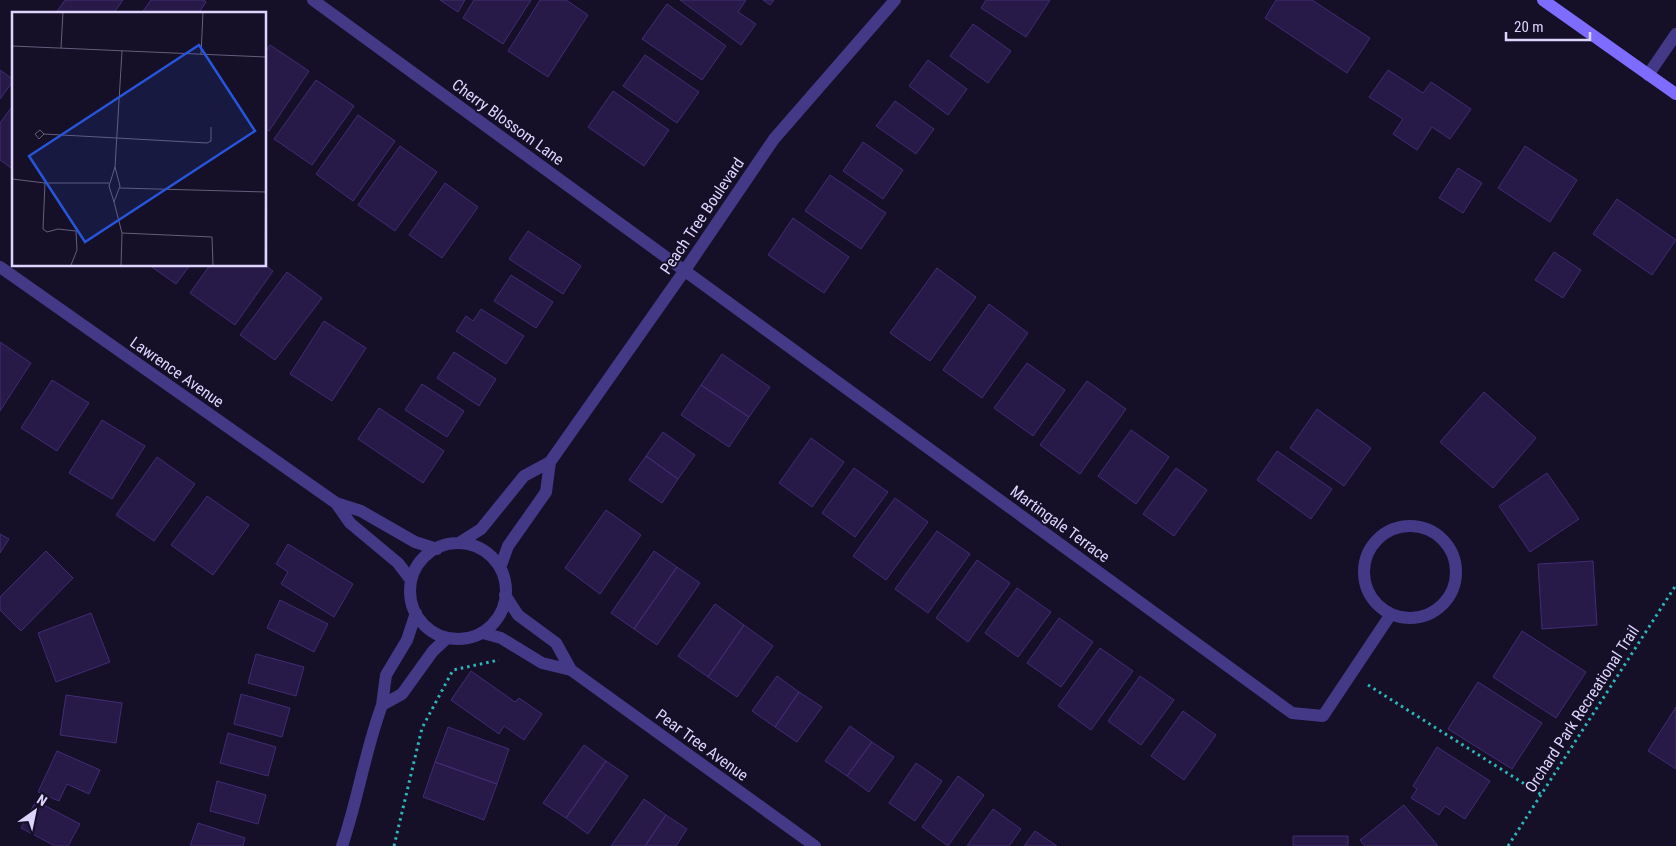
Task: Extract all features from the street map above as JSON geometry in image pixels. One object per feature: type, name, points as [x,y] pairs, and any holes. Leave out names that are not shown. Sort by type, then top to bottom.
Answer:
[{"type":"main road","points":[[1543,0],[1676,94]]},
{"type":"street","name":"Cherry Blossom Lane","points":[[313,0],[685,270]]},
{"type":"street","name":"Peach Tree Boulevard","points":[[459,543],[482,529],[524,476],[550,462],[685,270],[774,139],[895,0]]},
{"type":"street","points":[[1648,75],[1676,34]]},
{"type":"street","name":"Lawrence Avenue","points":[[0,267],[336,503],[361,511],[415,542],[437,549]]},
{"type":"street","name":"Martingale Terrace","points":[[685,270],[1292,713],[1323,716],[1391,614]]},
{"type":"street","name":"Peach Tree Boulevard","points":[[500,568],[508,546],[546,492],[550,462]]},
{"type":"street","name":"Lawrence Avenue","points":[[336,503],[350,523],[398,563],[411,580]]},
{"type":"street","points":[[1405,525],[1430,529],[1450,546],[1455,558],[1457,574],[1455,584],[1448,599],[1430,614],[1410,619],[1391,614],[1377,606],[1365,584],[1363,570],[1367,553],[1382,534],[1389,530],[1405,525]]},
{"type":"street","points":[[459,543],[472,545],[489,555],[500,568],[506,587],[504,608],[496,622],[483,633],[464,639],[447,638],[433,632],[420,621],[411,603],[411,580],[416,568],[426,554],[447,544],[459,543]]},
{"type":"street","name":"Pear Tree Avenue","points":[[505,595],[518,615],[556,643],[571,670]]},
{"type":"street","points":[[342,846],[360,787],[372,731],[382,705],[386,676],[407,640],[416,613]]},
{"type":"street","name":"Pear Tree Avenue","points":[[483,633],[501,638],[542,663],[571,670],[815,846]]},
{"type":"street","points":[[382,705],[402,694],[433,651],[447,638]]},
{"type":"path","name":"Orchard Park Recreational Trail","points":[[1508,846],[1676,585]]},
{"type":"path","points":[[394,846],[422,728],[453,670],[499,660]]},
{"type":"path","points":[[1350,674],[1542,795]]},
{"type":"building","points":[[65,0],[123,0],[114,12],[56,12]]},
{"type":"building","points":[[151,0],[204,0],[206,2],[199,12],[142,12]]},
{"type":"building","points":[[440,0],[465,0],[458,12]]},
{"type":"building","points":[[474,0],[531,0],[503,44],[463,18]]},
{"type":"building","points":[[540,0],[566,0],[588,15],[548,77],[508,51]]},
{"type":"building","points":[[680,0],[746,0],[738,12],[756,24],[741,45]]},
{"type":"building","points":[[763,0],[774,0],[770,5]]},
{"type":"building","points":[[986,0],[1050,0],[1026,37],[981,8]]},
{"type":"building","points":[[1276,0],[1312,0],[1370,38],[1347,73],[1265,18]]},
{"type":"building","points":[[667,4],[726,46],[702,80],[642,39]]},
{"type":"building","points":[[973,24],[1011,51],[988,83],[950,56]]},
{"type":"building","points":[[270,45],[309,71],[269,131],[266,130],[266,51]]},
{"type":"building","points":[[645,55],[699,92],[677,123],[623,86]]},
{"type":"building","points":[[928,60],[967,89],[948,115],[909,86]]},
{"type":"building","points":[[0,70],[12,79],[12,83],[0,99]]},
{"type":"building","points":[[1388,70],[1423,93],[1431,82],[1471,109],[1450,139],[1432,127],[1417,150],[1393,134],[1403,119],[1369,97]]},
{"type":"building","points":[[316,80],[354,106],[312,165],[274,139]]},
{"type":"building","points":[[613,91],[669,130],[644,166],[588,127]]},
{"type":"building","points":[[895,101],[934,129],[916,154],[876,126]]},
{"type":"building","points":[[12,107],[12,169],[0,160],[0,123]]},
{"type":"building","points":[[358,115],[395,141],[353,201],[316,174]]},
{"type":"building","points":[[863,142],[903,170],[883,199],[843,171]]},
{"type":"building","points":[[400,146],[437,172],[395,231],[358,205]]},
{"type":"building","points":[[1525,146],[1577,180],[1550,222],[1498,188]]},
{"type":"building","points":[[1458,168],[1482,183],[1463,213],[1439,198]]},
{"type":"building","points":[[830,175],[886,213],[861,249],[805,211]]},
{"type":"building","points":[[445,183],[478,207],[442,258],[409,235]]},
{"type":"building","points":[[1617,199],[1676,240],[1652,275],[1593,234]]},
{"type":"building","points":[[793,218],[849,257],[824,293],[768,255]]},
{"type":"building","points":[[528,231],[581,266],[563,294],[509,259]]},
{"type":"building","points":[[1554,252],[1581,270],[1563,298],[1535,280]]},
{"type":"building","points":[[150,266],[189,266],[176,284]]},
{"type":"building","points":[[209,266],[266,266],[273,271],[235,325],[190,293]]},
{"type":"building","points":[[937,268],[976,297],[930,361],[890,333]]},
{"type":"building","points":[[287,272],[322,298],[275,360],[240,335]]},
{"type":"building","points":[[511,275],[553,302],[536,328],[494,301]]},
{"type":"building","points":[[989,304],[1028,333],[982,398],[943,370]]},
{"type":"building","points":[[481,309],[524,336],[506,364],[456,331],[466,316],[473,321]]},
{"type":"building","points":[[324,321],[366,348],[332,401],[290,374]]},
{"type":"building","points":[[0,342],[31,363],[0,411]]},
{"type":"building","points":[[454,352],[496,379],[479,406],[437,378]]},
{"type":"building","points":[[722,354],[770,387],[749,417],[701,385]]},
{"type":"building","points":[[1027,363],[1065,390],[1033,436],[994,408]]},
{"type":"building","points":[[52,380],[89,403],[57,451],[21,428]]},
{"type":"building","points":[[1087,381],[1126,409],[1080,474],[1040,445]]},
{"type":"building","points":[[422,384],[464,411],[447,437],[405,410]]},
{"type":"building","points":[[701,385],[749,417],[729,447],[681,415]]},
{"type":"building","points":[[1484,392],[1536,438],[1493,488],[1440,442]]},
{"type":"building","points":[[379,408],[444,451],[423,483],[358,439]]},
{"type":"building","points":[[1317,409],[1371,448],[1344,486],[1290,448]]},
{"type":"building","points":[[102,420],[145,446],[112,499],[69,473]]},
{"type":"building","points":[[1131,430],[1169,457],[1136,504],[1098,476]]},
{"type":"building","points":[[663,432],[695,455],[678,479],[646,456]]},
{"type":"building","points":[[811,438],[844,462],[812,507],[779,483]]},
{"type":"building","points":[[1277,451],[1332,489],[1311,519],[1257,480]]},
{"type":"building","points":[[646,456],[678,479],[662,503],[629,480]]},
{"type":"building","points":[[157,457],[195,484],[154,541],[116,515]]},
{"type":"building","points":[[854,468],[888,492],[855,537],[822,513]]},
{"type":"building","points":[[1176,468],[1207,490],[1174,536],[1143,514]]},
{"type":"building","points":[[1547,473],[1579,519],[1530,552],[1499,506]]},
{"type":"building","points":[[207,496],[249,525],[213,575],[171,545]]},
{"type":"building","points":[[895,498],[928,522],[886,580],[853,556]]},
{"type":"building","points":[[606,510],[641,535],[600,594],[565,568]]},
{"type":"building","points":[[937,531],[970,554],[928,613],[895,589]]},
{"type":"building","points":[[0,534],[9,539],[0,553]]},
{"type":"building","points":[[288,544],[353,584],[334,617],[281,584],[288,572],[276,564]]},
{"type":"building","points":[[46,551],[73,578],[21,631],[0,610],[0,597]]},
{"type":"building","points":[[654,551],[677,567],[634,629],[611,613]]},
{"type":"building","points":[[977,560],[1010,583],[968,642],[936,618]]},
{"type":"building","points":[[1593,561],[1597,625],[1542,629],[1538,564]]},
{"type":"building","points":[[677,567],[700,583],[657,645],[634,629]]},
{"type":"building","points":[[1017,588],[1051,612],[1018,657],[985,633]]},
{"type":"building","points":[[280,600],[328,624],[314,652],[267,628]]},
{"type":"building","points":[[715,604],[744,625],[708,677],[678,656]]},
{"type":"building","points":[[91,613],[110,662],[56,682],[38,633]]},
{"type":"building","points":[[1059,618],[1093,642],[1061,687],[1027,663]]},
{"type":"building","points":[[744,625],[773,646],[737,697],[708,677]]},
{"type":"building","points":[[1522,631],[1586,672],[1556,718],[1493,677]]},
{"type":"building","points":[[1100,648],[1133,671],[1091,730],[1058,706]]},
{"type":"building","points":[[256,654],[304,667],[296,696],[248,683]]},
{"type":"building","points":[[471,671],[515,702],[519,698],[542,714],[524,740],[504,726],[499,734],[451,700]]},
{"type":"building","points":[[777,676],[799,692],[775,727],[752,711]]},
{"type":"building","points":[[1140,676],[1174,700],[1141,745],[1108,721]]},
{"type":"building","points":[[1478,682],[1542,723],[1512,769],[1448,729]]},
{"type":"building","points":[[799,692],[822,707],[797,742],[775,727]]},
{"type":"building","points":[[241,694],[290,708],[282,737],[234,724]]},
{"type":"building","points":[[66,695],[122,703],[116,743],[60,735]]},
{"type":"building","points":[[1676,707],[1676,769],[1648,751]]},
{"type":"building","points":[[1183,711],[1216,735],[1184,780],[1151,756]]},
{"type":"building","points":[[850,726],[872,742],[847,776],[825,761]]},
{"type":"building","points":[[448,727],[509,749],[497,784],[435,762]]},
{"type":"building","points":[[228,733],[276,747],[268,776],[220,763]]},
{"type":"building","points":[[872,742],[894,757],[869,792],[847,776]]},
{"type":"building","points":[[584,745],[606,761],[566,818],[543,803]]},
{"type":"building","points":[[1437,747],[1490,781],[1465,819],[1445,806],[1439,815],[1411,798],[1417,789],[1413,786]]},
{"type":"building","points":[[57,751],[100,770],[89,794],[67,784],[59,801],[38,792]]},
{"type":"building","points":[[606,761],[628,776],[588,834],[566,818]]},
{"type":"building","points":[[435,762],[497,784],[484,820],[423,797]]},
{"type":"building","points":[[916,763],[942,781],[915,821],[889,803]]},
{"type":"building","points":[[958,776],[984,795],[948,846],[922,827]]},
{"type":"building","points":[[217,781],[266,795],[258,824],[210,811]]},
{"type":"building","points":[[644,799],[666,815],[645,846],[611,846]]},
{"type":"building","points":[[36,801],[80,824],[68,846],[55,846],[21,828]]},
{"type":"building","points":[[1404,805],[1438,846],[1365,846],[1360,840]]},
{"type":"building","points":[[993,809],[1021,829],[1009,846],[967,846]]},
{"type":"building","points":[[666,815],[687,829],[676,846],[645,846]]},
{"type":"building","points":[[198,823],[245,838],[243,846],[190,846]]},
{"type":"building","points":[[1035,831],[1057,846],[1024,846]]},
{"type":"building","points":[[1293,836],[1348,836],[1348,846],[1293,846]]}]
